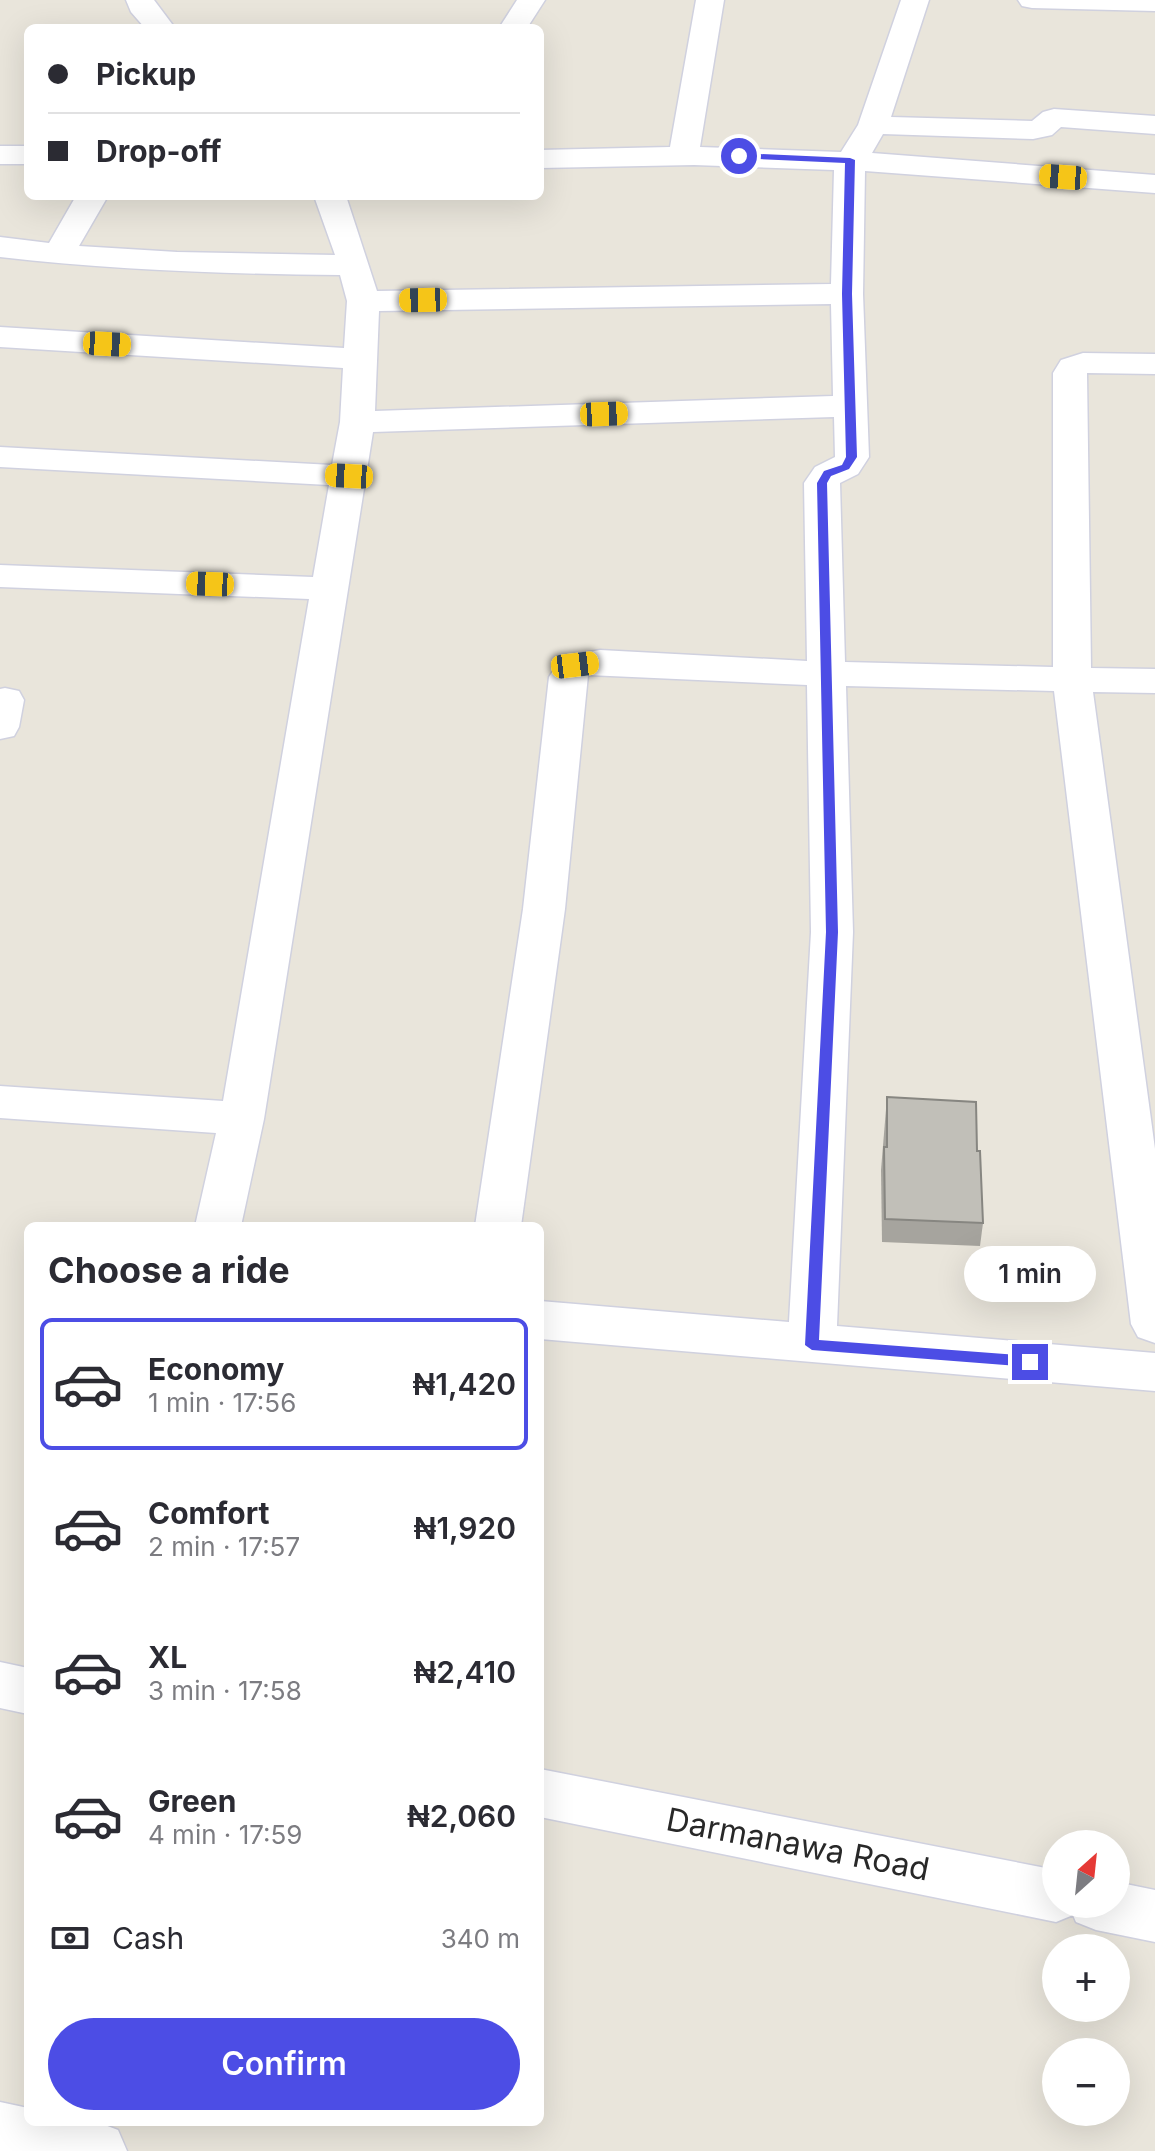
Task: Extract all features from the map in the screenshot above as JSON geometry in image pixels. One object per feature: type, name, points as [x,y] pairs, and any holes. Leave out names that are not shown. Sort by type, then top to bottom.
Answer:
[{"type":"street","points":[[140,0],[145,12],[157,24]]},
{"type":"street","points":[[516,24],[531,0]]},
{"type":"street","points":[[684,154],[710,0]]},
{"type":"street","points":[[812,1345],[832,932],[822,483],[827,474],[846,467],[852,457],[847,294],[850,160],[873,125],[915,0]]},
{"type":"street","points":[[1032,0],[1155,3]]},
{"type":"street","points":[[873,125],[1033,130],[1041,129],[1054,118],[1155,125]]},
{"type":"street","points":[[544,159],[684,154],[850,160],[1155,184]]},
{"type":"street","points":[[0,155],[24,155]]},
{"type":"street","points":[[58,255],[90,200]]},
{"type":"street","points":[[219,1222],[242,1119],[357,422],[363,301],[331,200]]},
{"type":"street","points":[[0,247],[58,255],[247,265],[354,265]]},
{"type":"street","points":[[363,301],[847,294]]},
{"type":"street","points":[[0,337],[360,359]]},
{"type":"street","points":[[1155,364],[1083,363],[1073,367],[1070,373],[1072,680],[1155,1324]]},
{"type":"street","points":[[357,422],[850,406]]},
{"type":"street","points":[[0,457],[349,476]]},
{"type":"street","points":[[0,576],[329,589]]},
{"type":"street","points":[[499,1222],[544,909],[568,677],[575,665],[600,662],[828,674],[1155,681]]},
{"type":"street","points":[[0,1102],[242,1119]]},
{"type":"street","points":[[544,1320],[1155,1372]]},
{"type":"street","points":[[0,1685],[24,1690]]},
{"type":"street","name":"Darmanawa Road","points":[[544,1794],[1042,1893]]},
{"type":"street","points":[[1130,1911],[1155,1916]]},
{"type":"street","points":[[0,2131],[97,2151]]},
{"type":"building","points":[[887,1097],[976,1102],[983,1223],[885,1219]]},
{"type":"route","points":[[739,156],[850,160],[847,294],[852,457],[846,467],[827,474],[822,483],[832,932],[812,1345],[1030,1362]]}]
